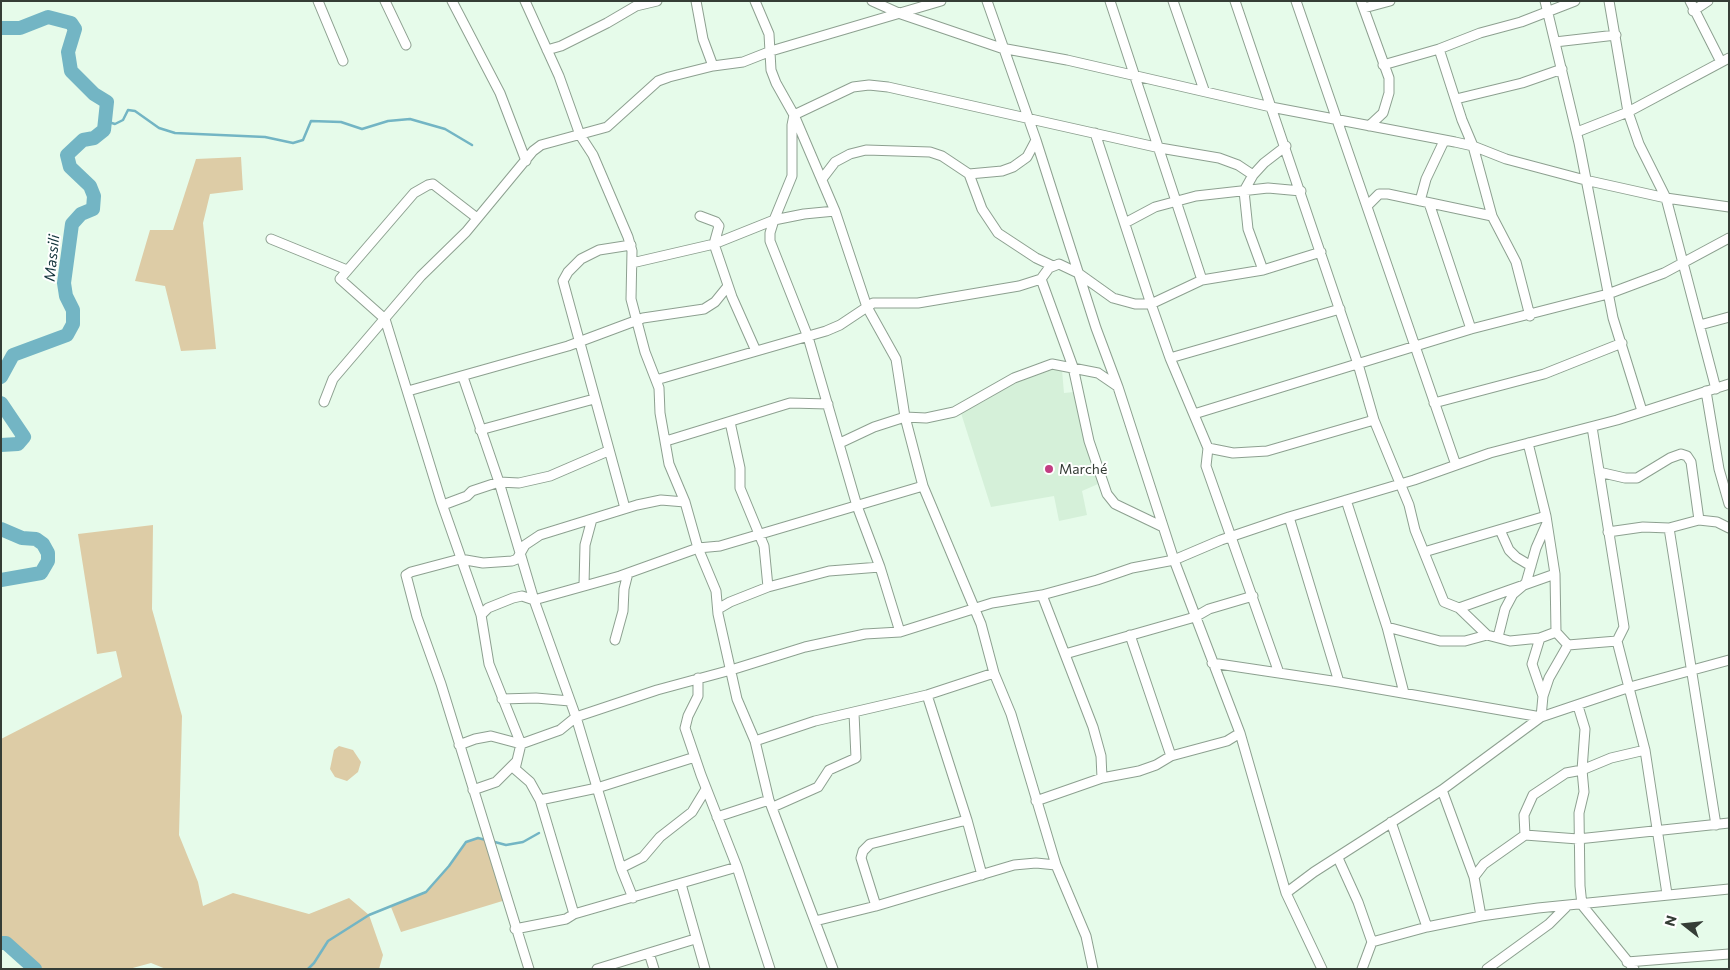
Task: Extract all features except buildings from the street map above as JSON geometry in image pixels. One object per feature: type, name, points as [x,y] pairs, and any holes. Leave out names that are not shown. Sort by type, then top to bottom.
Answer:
[{"type":"street","points":[[318,1],[343,61]]},
{"type":"street","points":[[385,1],[406,45]]},
{"type":"street","points":[[452,1],[500,93],[526,161]]},
{"type":"street","points":[[525,1],[559,76],[580,135],[593,155],[631,245],[630,287],[636,320],[659,388],[660,413],[669,464],[685,502],[698,548],[716,591],[737,699],[755,741],[771,804],[832,969]]},
{"type":"street","points":[[547,50],[561,46],[636,6],[657,1]]},
{"type":"street","points":[[696,1],[703,39],[713,66]]},
{"type":"street","points":[[755,1],[769,34],[771,70],[776,83],[794,115],[822,179],[835,211],[867,307],[896,358],[905,417],[923,486],[981,624],[994,673],[1011,714],[1056,866],[1086,936],[1093,969]]},
{"type":"street","points":[[872,1],[901,14],[1002,48],[1204,90],[1272,108],[1473,146],[1506,159],[1585,180],[1666,198],[1729,207]]},
{"type":"street","points":[[324,402],[333,378],[386,319],[421,276],[477,218],[541,146],[607,126],[658,81],[713,66],[743,62],[771,51],[941,1]]},
{"type":"street","points":[[987,1],[1036,140],[1078,273],[1118,387],[1174,560],[1240,733],[1286,893],[1322,969]]},
{"type":"street","points":[[1110,1],[1202,280]]},
{"type":"street","points":[[1173,1],[1204,90]]},
{"type":"street","points":[[1235,1],[1286,146],[1358,364],[1374,420],[1409,505],[1415,530],[1444,602],[1459,608],[1487,635]]},
{"type":"street","points":[[1296,1],[1456,464]]},
{"type":"street","points":[[1369,126],[1383,113],[1389,93],[1389,78],[1383,66],[1363,5],[1390,1]]},
{"type":"street","points":[[1545,1],[1577,132],[1608,294],[1642,411]]},
{"type":"street","points":[[1383,66],[1575,1]]},
{"type":"street","points":[[1609,1],[1628,112],[1639,144],[1666,198],[1716,389]]},
{"type":"street","points":[[1577,132],[1628,112],[1725,60],[1693,11],[1690,1]]},
{"type":"street","points":[[1693,11],[1708,1]]},
{"type":"street","points":[[1555,42],[1616,35]]},
{"type":"street","points":[[1440,48],[1473,146],[1492,216],[1516,262],[1530,316]]},
{"type":"street","points":[[1456,99],[1522,83],[1562,69]]},
{"type":"street","points":[[794,115],[853,87],[869,85],[904,90],[1160,148],[1219,158],[1238,164],[1252,175]]},
{"type":"street","points":[[794,115],[792,126],[792,176],[770,233],[772,248],[808,337],[857,506],[880,567],[900,632]]},
{"type":"street","points":[[1095,134],[1150,304],[1170,358],[1208,448],[1206,466],[1279,672]]},
{"type":"street","points":[[969,174],[986,173],[1014,167],[1027,157],[1036,140]]},
{"type":"street","points":[[1444,140],[1426,179],[1425,202],[1471,329]]},
{"type":"street","points":[[1263,270],[1248,229],[1244,191],[1252,175],[1286,146]]},
{"type":"street","points":[[822,179],[835,162],[850,154],[866,150],[930,152],[942,156],[969,174],[982,209],[998,233],[1036,258],[1053,266]]},
{"type":"street","points":[[477,218],[433,184],[428,185],[414,192],[340,279],[386,319],[460,559],[481,615],[486,656],[521,744],[516,762],[517,773],[530,782],[540,800],[574,914]]},
{"type":"street","points":[[1125,223],[1148,210],[1177,200],[1211,193],[1268,188],[1301,192]]},
{"type":"street","points":[[1367,206],[1381,194],[1492,216]]},
{"type":"street","points":[[632,263],[714,244],[774,220],[804,214],[835,211]]},
{"type":"street","points":[[700,216],[710,218],[719,226],[714,244],[728,286],[756,351]]},
{"type":"street","points":[[1194,414],[1471,329],[1530,316],[1608,294],[1646,281],[1729,238]]},
{"type":"street","points":[[271,239],[347,270]]},
{"type":"street","points":[[624,508],[563,281],[576,263],[599,250],[631,245]]},
{"type":"street","points":[[656,380],[808,337],[840,324],[873,304],[905,304],[942,300],[1019,286],[1041,279],[1053,266],[1059,264],[1078,273],[1114,298],[1135,304],[1150,304],[1202,280],[1263,270],[1321,252]]},
{"type":"street","points":[[1041,279],[1073,367],[1088,441],[1107,494],[1115,504],[1163,527]]},
{"type":"street","points":[[408,391],[463,377],[579,342],[636,320],[662,314],[704,309],[715,302],[728,286]]},
{"type":"street","points":[[1170,358],[1340,309]]},
{"type":"street","points":[[1700,325],[1729,317]]},
{"type":"street","points":[[1434,402],[1544,374],[1622,343]]},
{"type":"street","points":[[840,443],[874,427],[905,417],[914,419],[943,416],[1025,373],[1052,364],[1098,372],[1118,387]]},
{"type":"street","points":[[463,377],[499,482],[534,600],[576,718],[621,868],[633,898]]},
{"type":"street","points":[[459,745],[491,736],[521,744],[560,730],[576,718],[657,690],[805,647],[865,634],[900,632],[973,608],[1042,595],[1132,568],[1174,560],[1289,517],[1400,484],[1456,464],[1592,427],[1729,384]]},
{"type":"street","points":[[1706,391],[1719,469],[1729,504]]},
{"type":"street","points":[[480,430],[594,399]]},
{"type":"street","points":[[666,441],[790,403],[828,404]]},
{"type":"street","points":[[1208,448],[1233,453],[1267,451],[1374,420]]},
{"type":"street","points":[[730,422],[740,468],[740,488],[760,535],[767,562],[768,587]]},
{"type":"street","points":[[1592,427],[1624,627],[1617,641],[1645,750],[1667,894]]},
{"type":"street","points":[[1528,443],[1546,520],[1555,574],[1556,632],[1568,645]]},
{"type":"street","points":[[443,505],[467,496],[472,491],[499,482],[532,481],[565,470],[608,451]]},
{"type":"street","points":[[1599,472],[1625,478],[1637,478],[1670,458],[1681,454],[1687,456],[1691,462],[1699,520]]},
{"type":"street","points":[[1719,469],[1729,466]]},
{"type":"street","points":[[481,615],[488,608],[513,598],[522,596],[534,600],[628,573],[698,548],[720,546],[760,535],[923,486]]},
{"type":"street","points":[[530,969],[438,675],[417,617],[406,577],[411,572],[460,559],[503,564],[517,559],[532,539],[624,508],[661,500],[685,502]]},
{"type":"street","points":[[1346,500],[1387,627],[1404,693]]},
{"type":"street","points":[[1289,517],[1339,682]]},
{"type":"street","points":[[584,585],[585,545],[592,519]]},
{"type":"street","points":[[1424,552],[1500,530],[1546,520]]},
{"type":"street","points":[[1498,637],[1505,610],[1513,594],[1526,583],[1546,520]]},
{"type":"street","points":[[1608,532],[1642,527],[1669,528],[1699,520],[1717,522],[1729,528]]},
{"type":"street","points":[[1669,528],[1716,825]]},
{"type":"street","points":[[1500,530],[1509,550],[1516,557],[1531,566]]},
{"type":"street","points":[[718,609],[730,602],[768,587],[829,571],[880,567]]},
{"type":"street","points":[[615,640],[623,611],[624,589],[628,573]]},
{"type":"street","points":[[1459,608],[1555,574]]},
{"type":"street","points":[[1042,595],[1092,727],[1101,756],[1102,778]]},
{"type":"street","points":[[1065,654],[1195,617],[1209,609],[1253,596]]},
{"type":"street","points":[[1387,627],[1440,641],[1466,641],[1487,635],[1510,641],[1540,638],[1556,632]]},
{"type":"street","points":[[1130,635],[1171,756]]},
{"type":"street","points":[[1540,638],[1532,664],[1543,696]]},
{"type":"street","points":[[1568,645],[1617,641]]},
{"type":"street","points":[[1541,717],[1543,696],[1549,678],[1568,645]]},
{"type":"street","points":[[1286,893],[1442,790],[1541,717],[1630,687],[1729,660]]},
{"type":"street","points":[[1212,663],[1279,672],[1541,717]]},
{"type":"street","points":[[755,741],[815,721],[927,695],[994,673]]},
{"type":"street","points":[[698,678],[698,696],[688,716],[685,728],[706,789],[737,868],[770,969]]},
{"type":"street","points":[[927,695],[967,820],[982,875]]},
{"type":"street","points":[[502,699],[536,698],[570,701]]},
{"type":"street","points":[[1578,706],[1584,728],[1582,770],[1584,792],[1579,814],[1578,839],[1582,905],[1634,969]]},
{"type":"street","points":[[717,818],[771,804],[818,787],[829,770],[856,758],[854,713]]},
{"type":"street","points":[[1036,801],[1102,778],[1139,771],[1156,765],[1171,756],[1227,741],[1240,733]]},
{"type":"street","points":[[1525,835],[1524,815],[1533,794],[1566,773],[1582,770],[1611,758],[1645,750]]},
{"type":"street","points":[[540,800],[597,788],[696,758]]},
{"type":"street","points":[[473,790],[496,782],[516,762]]},
{"type":"street","points":[[621,868],[643,857],[660,837],[692,812],[706,789]]},
{"type":"street","points":[[1442,790],[1474,877],[1481,916]]},
{"type":"street","points":[[876,906],[861,858],[863,851],[870,844],[967,820]]},
{"type":"street","points":[[1391,822],[1427,927]]},
{"type":"street","points":[[1474,877],[1484,864],[1525,835],[1578,839],[1729,823]]},
{"type":"street","points":[[1338,858],[1358,902],[1372,942],[1362,969]]},
{"type":"street","points":[[815,921],[876,906],[1014,865],[1036,862],[1056,866]]},
{"type":"street","points":[[516,929],[566,919],[574,914],[737,868]]},
{"type":"street","points":[[681,884],[695,940],[705,969]]},
{"type":"street","points":[[1372,942],[1427,927],[1481,916],[1553,906],[1582,905],[1667,894],[1729,889]]},
{"type":"street","points":[[1487,969],[1549,924],[1566,906]]},
{"type":"street","points":[[597,969],[695,940]]},
{"type":"street","points":[[649,953],[654,969]]},
{"type":"street","points":[[1627,962],[1729,954]]},
{"type":"shaded area","points":[[241,157],[243,190],[210,194],[203,223],[216,349],[181,351],[165,286],[135,281],[150,230],[173,230],[196,159]]},
{"type":"shaded area","points":[[1055,369],[1062,370],[1064,393],[1074,392],[1098,484],[1082,491],[1087,515],[1059,521],[1054,496],[991,507],[960,410],[981,403],[1011,385],[1039,373]]},
{"type":"shaded area","points":[[153,525],[152,609],[182,716],[179,835],[198,882],[203,906],[233,893],[309,914],[349,898],[369,915],[383,955],[379,969],[166,969],[151,963],[129,969],[35,969],[6,943],[1,943],[1,739],[122,677],[116,651],[97,654],[78,534]]},
{"type":"shaded area","points":[[339,746],[353,750],[361,762],[358,772],[347,781],[335,777],[330,769],[334,750]]},
{"type":"shaded area","points":[[478,838],[490,840],[509,899],[401,932],[391,907],[426,892],[449,866],[466,842]]},
{"type":"waterway","name":"Massili","points":[[1,28],[20,28],[48,17],[71,23],[75,29],[68,52],[71,71],[94,94],[107,102],[104,130],[94,138],[83,140],[67,155],[70,167],[90,186],[94,196],[93,209],[81,214],[72,224],[64,283],[66,296],[73,310],[73,324],[67,335],[13,355],[1,377]]},
{"type":"waterway","points":[[105,121],[115,124],[123,120],[128,110],[135,111],[159,128],[175,133],[265,137],[293,143],[303,140],[311,121],[341,122],[362,129],[388,121],[410,119],[445,129],[472,145]]},
{"type":"waterway","name":"Massili","points":[[1,403],[24,437],[18,444],[1,445]]},
{"type":"waterway","name":"Massili","points":[[1,529],[22,538],[36,539],[43,544],[48,553],[48,561],[41,573],[1,580]]},
{"type":"waterway","points":[[491,841],[506,845],[523,842],[539,833]]},
{"type":"waterway","points":[[308,969],[328,941],[369,915],[426,892],[449,866],[466,842],[478,838],[486,840]]},
{"type":"waterway","name":"Massili","points":[[1,943],[6,943],[35,969]]},
{"type":"place","name":"Marché","points":[[1049,469]]}]
